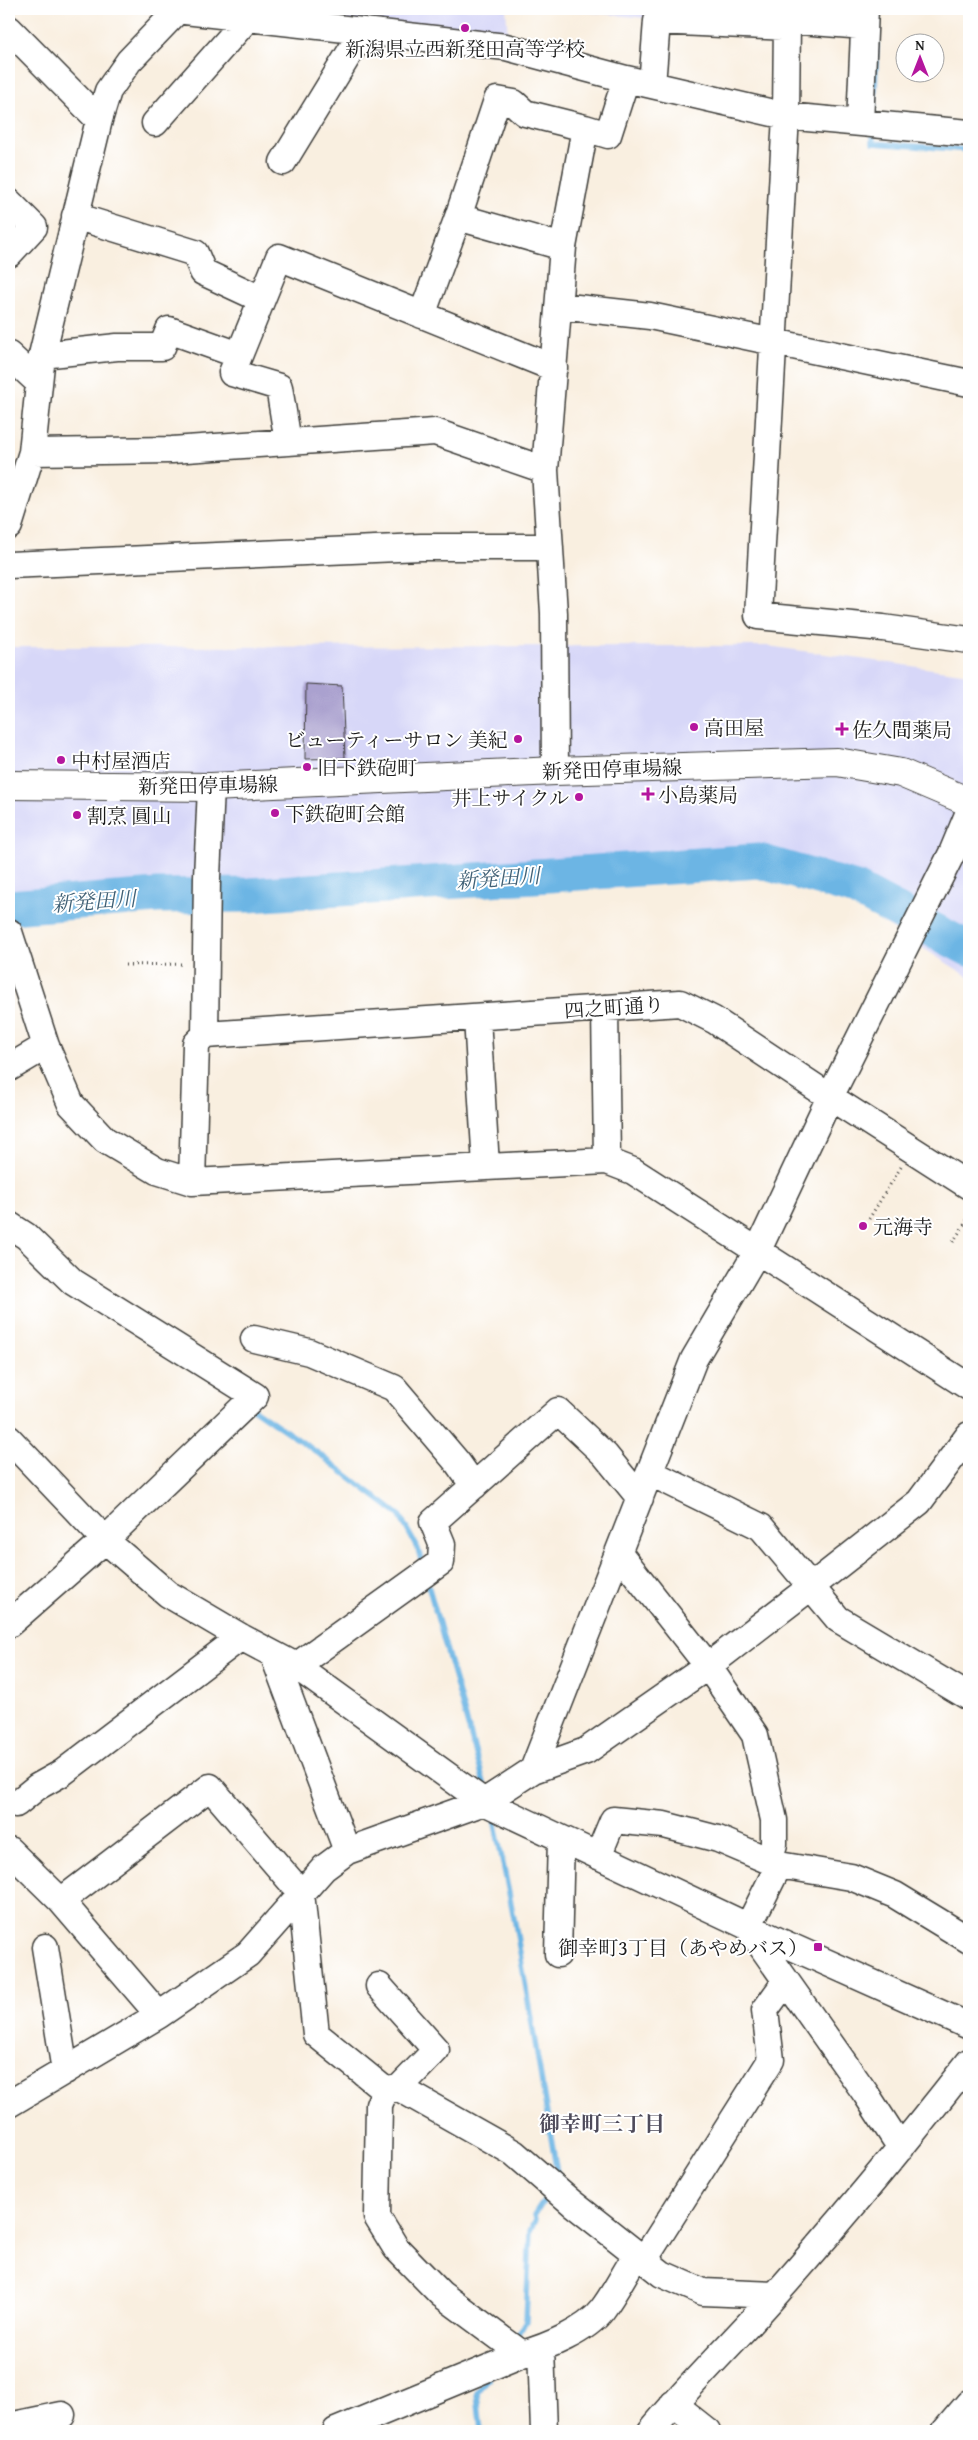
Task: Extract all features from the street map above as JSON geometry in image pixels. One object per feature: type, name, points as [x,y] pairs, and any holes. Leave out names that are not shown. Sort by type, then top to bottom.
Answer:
[{"type":"main road","name":"新発田停車場線","points":[[9,786],[211,787],[555,771],[837,762],[901,773],[969,802]]},
{"type":"street","points":[[10,512],[32,452],[42,355],[99,120],[108,91],[129,61],[172,10],[215,12],[247,19],[331,18],[363,31],[506,47],[626,79],[786,116],[969,133]]},
{"type":"street","points":[[860,123],[865,17],[787,20],[786,116],[758,616],[883,628],[969,640]]},
{"type":"street","points":[[155,123],[247,19]]},
{"type":"street","points":[[652,85],[657,21],[787,27]]},
{"type":"street","points":[[9,29],[99,120]]},
{"type":"street","points":[[283,162],[363,31]]},
{"type":"street","points":[[422,315],[458,217],[497,100],[514,103],[525,113],[608,135],[626,79]]},
{"type":"street","points":[[555,771],[554,613],[545,470],[563,247],[585,128]]},
{"type":"street","points":[[9,202],[34,227],[9,254]]},
{"type":"street","points":[[76,216],[195,253],[203,272],[261,298]]},
{"type":"street","points":[[458,217],[563,247]]},
{"type":"street","points":[[288,442],[279,387],[232,372],[279,257],[554,368]]},
{"type":"street","points":[[559,306],[650,316],[773,340],[969,383]]},
{"type":"street","points":[[42,355],[117,347],[162,347],[168,330],[239,355]]},
{"type":"street","points":[[9,355],[38,382]]},
{"type":"street","points":[[32,452],[172,450],[435,432],[545,470]]},
{"type":"street","points":[[9,565],[421,547],[550,547]]},
{"type":"street","points":[[192,1182],[196,1044],[205,1035],[207,877],[211,787]]},
{"type":"street","points":[[532,1770],[651,1474],[694,1359],[758,1250],[830,1098],[910,938],[924,905],[952,853],[969,812]]},
{"type":"street","points":[[9,932],[16,984],[71,1104],[105,1140],[157,1170],[192,1182],[607,1161],[633,1170],[969,1387]]},
{"type":"street","name":"四之町通り","points":[[205,1035],[478,1018],[680,1002],[714,1020],[830,1098],[969,1186]]},
{"type":"street","points":[[605,1008],[607,1161]]},
{"type":"street","points":[[478,1018],[486,1166]]},
{"type":"street","points":[[9,1068],[46,1046]]},
{"type":"street","points":[[9,1225],[26,1236],[73,1282],[255,1396],[105,1540],[9,1624]]},
{"type":"street","points":[[254,1339],[309,1352],[394,1388],[457,1462],[474,1486]]},
{"type":"street","points":[[296,1666],[440,1562],[442,1544],[433,1522],[558,1411],[605,1455],[640,1498]]},
{"type":"street","points":[[9,2104],[159,2015],[248,1954],[324,1868],[348,1851],[484,1802],[532,1770],[586,1751],[708,1666],[920,1502],[969,1436]]},
{"type":"street","points":[[9,1439],[105,1540],[168,1594],[241,1637],[296,1666],[484,1802],[748,1927],[969,2026]]},
{"type":"street","points":[[651,1474],[761,1527],[838,1619],[969,1697]]},
{"type":"street","points":[[619,1553],[708,1666],[755,1735],[774,1820],[774,1863],[748,1927]]},
{"type":"street","points":[[16,1804],[37,1787],[62,1772],[241,1637]]},
{"type":"street","points":[[273,1654],[348,1851]]},
{"type":"street","points":[[62,1901],[210,1787],[301,1893],[316,2034],[392,2089],[514,2153],[572,2203],[662,2274],[702,2292],[775,2295]]},
{"type":"street","points":[[598,1856],[613,1820],[664,1825],[718,1839],[774,1863],[851,1877],[895,1896],[969,1940]]},
{"type":"street","points":[[558,1954],[561,1839]]},
{"type":"street","points":[[9,1850],[62,1901],[159,2015]]},
{"type":"street","points":[[748,1927],[866,2094],[901,2148]]},
{"type":"street","points":[[45,1947],[65,2071]]},
{"type":"street","points":[[336,2431],[531,2351],[577,2330],[601,2311],[640,2257],[771,2060],[765,2010],[786,1981]]},
{"type":"street","points":[[379,1986],[436,2050],[392,2089],[379,2105],[376,2217],[396,2248],[440,2294],[531,2351],[544,2431]]},
{"type":"street","points":[[651,2431],[673,2404],[775,2295],[901,2148],[969,2062]]},
{"type":"street","points":[[945,2431],[969,2403]]},
{"type":"street","points":[[673,2404],[707,2431]]},
{"type":"street","points":[[9,2426],[62,2415]]},
{"type":"path","points":[[125,965],[206,964]]},
{"type":"path","points":[[869,1219],[912,1150]]},
{"type":"path","points":[[953,1242],[969,1217]]},
{"type":"shaded area","name":"新潟県立西新発田高等学校","points":[[340,9],[506,9],[508,36],[339,20]]},
{"type":"shaded area","name":"新潟県立西新発田高等学校","points":[[554,9],[646,9],[645,18]]},
{"type":"shaded area","points":[[767,646],[969,674],[969,977],[790,865],[9,898],[9,647]]},
{"type":"building","points":[[306,684],[342,686],[345,758],[305,759]]},
{"type":"waterway","points":[[874,118],[878,9]]},
{"type":"waterway","points":[[873,130],[873,143],[969,150]]},
{"type":"waterway","name":"新発田川","points":[[9,907],[158,896],[249,895],[759,861],[856,889],[969,949]]},
{"type":"waterway","points":[[251,1407],[318,1453],[399,1515],[418,1549],[423,1567]]},
{"type":"waterway","points":[[427,1581],[487,1793]]},
{"type":"waterway","points":[[493,1814],[515,1923],[558,2179]]},
{"type":"waterway","points":[[516,2339],[526,2321],[530,2231],[535,2220],[534,2216],[549,2193]]},
{"type":"waterway","points":[[481,2431],[477,2393],[488,2379]]},
{"type":"place","name":"新潟県立西新発田高等学校","points":[[465,28]]},
{"type":"place","name":"高田屋","points":[[694,727]]},
{"type":"place","name":"佐久間薬局","points":[[842,729]]},
{"type":"place","name":"ビューティーサロン 美紀","points":[[518,739]]},
{"type":"place","name":"中村屋酒店","points":[[61,760]]},
{"type":"place","name":"旧下鉄砲町","points":[[307,767]]},
{"type":"place","name":"小島薬局","points":[[648,794]]},
{"type":"place","name":"井上サイクル","points":[[579,797]]},
{"type":"place","name":"下鉄砲町会館","points":[[275,813]]},
{"type":"place","name":"割烹 圓山","points":[[77,815]]},
{"type":"place","name":"元海寺","points":[[863,1226]]},
{"type":"place","name":"御幸町3丁目（あやめバス）","points":[[818,1947]]},
{"type":"district","name":"御幸町三丁目","points":[[602,2123]]}]
